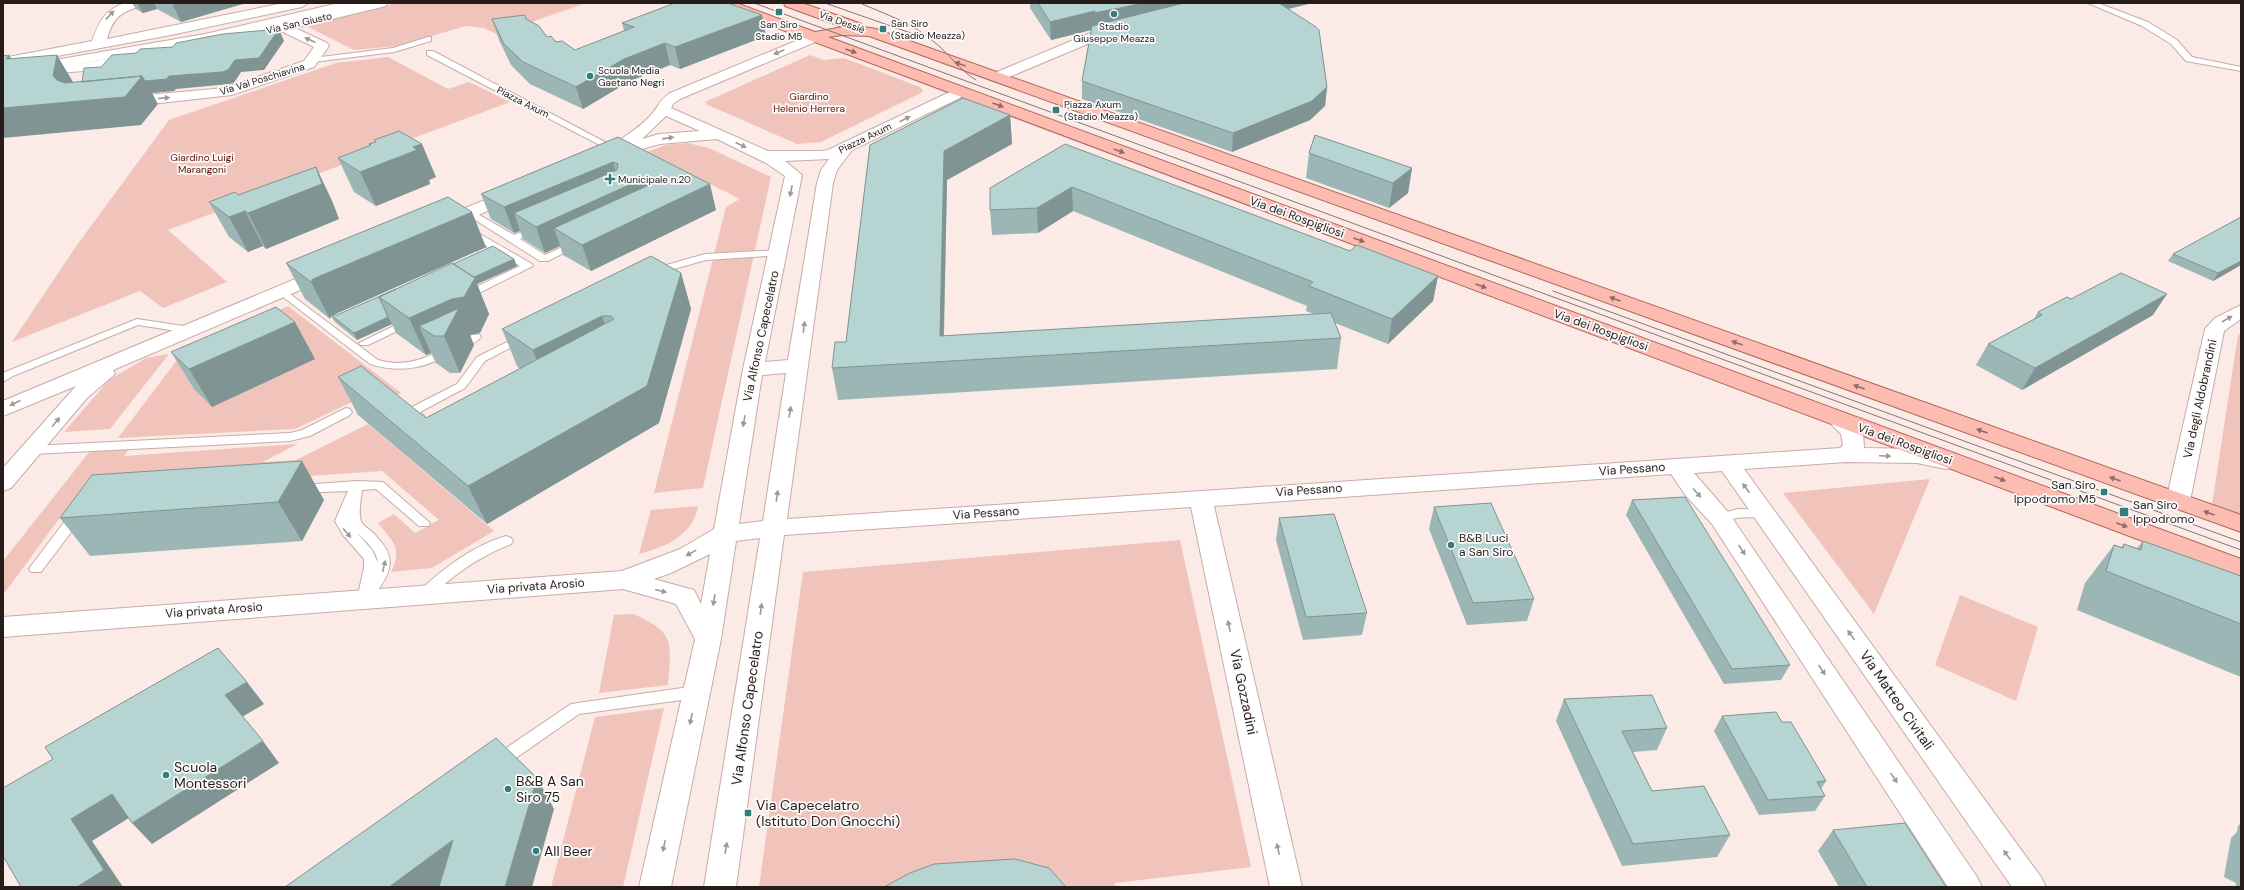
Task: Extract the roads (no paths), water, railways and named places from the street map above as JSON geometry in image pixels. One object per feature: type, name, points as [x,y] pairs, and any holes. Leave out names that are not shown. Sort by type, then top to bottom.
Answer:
[{"type":"main road","name":"Via Dessiè","points":[[724,3],[815,37]]},
{"type":"main road","name":"Via Dessiè","points":[[790,3],[871,32]]},
{"type":"main road","points":[[815,37],[826,32],[847,30],[871,32],[2241,524]]},
{"type":"main road","points":[[815,37],[961,92]]},
{"type":"main road","name":"Piazza Axum","points":[[961,92],[997,77]]},
{"type":"main road","name":"Via dei Rospigliosi","points":[[961,92],[2241,569]]},
{"type":"street","points":[[98,44],[106,18],[113,11],[139,3]]},
{"type":"street","name":"Via San Giusto","points":[[3,63],[202,25],[302,3]]},
{"type":"street","name":"Via San Giusto","points":[[3,63],[145,42],[328,3]]},
{"type":"street","name":"Via San Giusto","points":[[3,73],[205,38],[356,3]]},
{"type":"street","name":"Via San Giusto","points":[[3,73],[84,67],[203,45],[381,3]]},
{"type":"street","name":"Via Val Poschiavina","points":[[108,103],[227,92],[309,64],[322,46],[283,27]]},
{"type":"street","points":[[997,77],[1093,37],[1123,30]]},
{"type":"street","points":[[593,159],[616,150],[643,131],[664,110],[667,101],[675,96],[815,37]]},
{"type":"street","points":[[82,84],[84,67]]},
{"type":"street","name":"Piazza Axum","points":[[664,110],[764,156],[821,156],[845,149],[961,92]]},
{"type":"street","name":"Piazza Axum","points":[[616,150],[643,142],[676,136],[719,135]]},
{"type":"street","name":"Via Alfonso Capecelatro","points":[[720,887],[772,528],[825,183],[829,170],[845,149]]},
{"type":"street","name":"Via Alfonso Capecelatro","points":[[655,887],[708,639],[753,369],[794,175],[791,171],[764,156]]},
{"type":"street","points":[[431,228],[528,187]]},
{"type":"street","points":[[3,409],[42,391],[142,351],[339,267]]},
{"type":"street","name":"Via degli Aldobrandini","points":[[2178,501],[2215,328],[2241,311]]},
{"type":"street","points":[[3,483],[80,394],[94,380],[142,351]]},
{"type":"street","points":[[753,369],[798,366]]},
{"type":"street","points":[[1836,418],[1852,431],[1854,447],[1846,455]]},
{"type":"street","name":"Via Pessano","points":[[772,528],[1846,455],[1917,456],[1964,466]]},
{"type":"street","name":"Via Matteo Civitali","points":[[1728,463],[2030,887]]},
{"type":"street","points":[[1677,466],[1694,490],[1720,518],[1966,887]]},
{"type":"street","name":"Via Gozzadini","points":[[1201,498],[1286,887]]},
{"type":"street","points":[[725,534],[772,528]]},
{"type":"street","name":"Via privata Arosio","points":[[3,627],[623,580],[662,568],[689,555],[725,534]]},
{"type":"street","name":"Via privata Arosio","points":[[623,580],[685,597],[708,639]]},
{"type":"lane","points":[[2092,3],[2145,24],[2174,42],[2189,59],[2241,69]]},
{"type":"lane","name":"Via Val Poschiavina","points":[[313,60],[394,50],[428,39]]},
{"type":"lane","name":"Piazza Axum","points":[[430,53],[616,150]]},
{"type":"lane","points":[[469,212],[544,259],[587,239]]},
{"type":"lane","points":[[452,219],[528,266],[457,300]]},
{"type":"lane","points":[[513,239],[549,224]]},
{"type":"lane","points":[[468,259],[496,247]]},
{"type":"lane","points":[[644,276],[705,257],[778,253]]},
{"type":"lane","points":[[282,291],[374,362],[385,367],[417,366],[476,337]]},
{"type":"lane","points":[[364,343],[421,316]]},
{"type":"lane","points":[[3,379],[9,374],[137,322],[190,330]]},
{"type":"lane","points":[[430,425],[412,412],[461,386],[480,359],[530,334]]},
{"type":"lane","points":[[32,450],[290,437],[306,433],[346,412]]},
{"type":"lane","points":[[290,489],[379,485],[424,523]]},
{"type":"lane","points":[[357,486],[354,513],[355,524],[381,549],[385,559],[382,573],[364,599]]},
{"type":"lane","points":[[36,569],[82,508]]},
{"type":"lane","points":[[1720,518],[1738,513],[1765,513]]},
{"type":"lane","points":[[425,594],[467,559],[488,547],[506,541]]},
{"type":"lane","points":[[485,772],[576,708],[696,692]]},
{"type":"tram line","points":[[754,3],[2241,550]]},
{"type":"tram line","points":[[825,3],[922,37]]},
{"type":"tram line","points":[[860,3],[898,19],[916,29],[939,46],[964,71],[976,80]]},
{"type":"tram line","points":[[1553,291],[2241,542]]},
{"type":"place","name":"San Siro Stadio M5","points":[[779,12]]},
{"type":"place","name":"Stadio Giuseppe Meazza","points":[[1114,14]]},
{"type":"place","name":"San Siro (Stadio Meazza)","points":[[883,29]]},
{"type":"place","name":"Scuola Media Gaetano Negri","points":[[590,76]]},
{"type":"place","name":"Piazza Axum (Stadio Meazza)","points":[[1056,110]]},
{"type":"place","name":"Municipale n.20","points":[[610,179]]},
{"type":"place","name":"San Siro Ippodromo M5","points":[[2104,492]]},
{"type":"place","name":"San Siro Ippodromo","points":[[2124,512]]},
{"type":"place","name":"B&B Luci a San Siro","points":[[1451,545]]},
{"type":"place","name":"Scuola Montessori","points":[[166,775]]},
{"type":"place","name":"B&B A San Siro 75","points":[[508,789]]},
{"type":"place","name":"Via Capecelatro (Istituto Don Gnocchi)","points":[[748,813]]},
{"type":"place","name":"All Beer","points":[[536,851]]},
{"type":"park label","name":"Giardino Helenio Herrera","points":[[809,102]]},
{"type":"park label","name":"Giardino Luigi Marangoni","points":[[202,162]]}]
